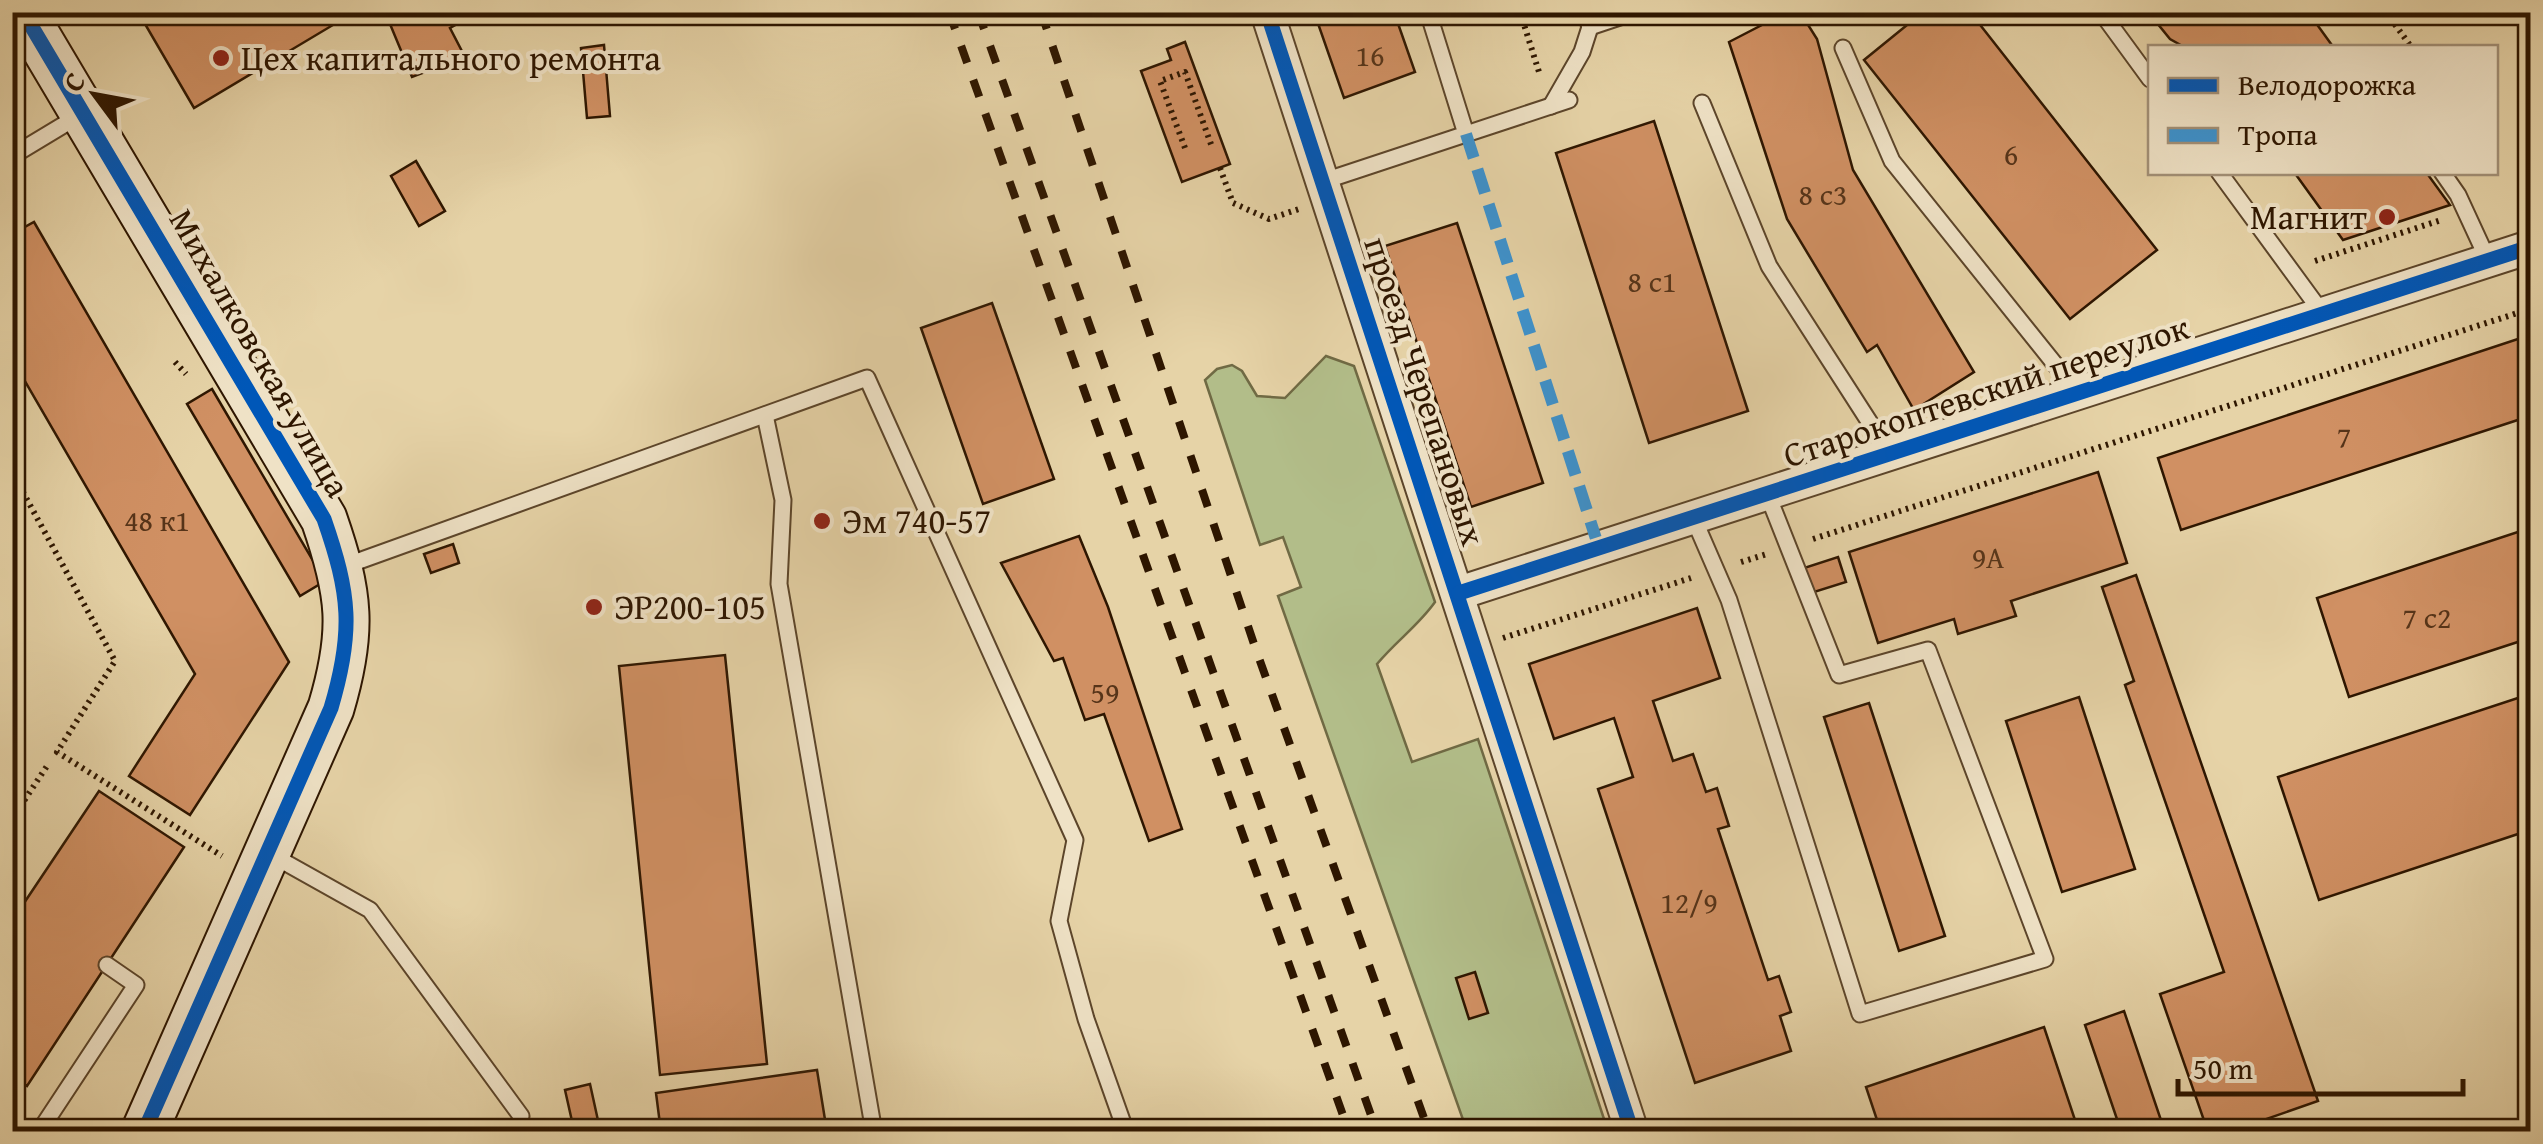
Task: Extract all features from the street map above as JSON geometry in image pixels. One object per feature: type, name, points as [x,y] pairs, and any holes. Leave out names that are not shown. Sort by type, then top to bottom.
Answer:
[{"type":"street","name":"Михалковская улица","points":[[23,12],[324,518],[341,568],[348,614],[347,655],[331,708],[144,1132]]},
{"type":"street","name":"проезд Черепановых","points":[[1266,12],[1328,190],[1459,593],[1471,648],[1632,1132]]},
{"type":"street","name":"Старокоптевский переулок","points":[[1459,593],[2530,247]]},
{"type":"lane","points":[[1428,12],[1466,134]]},
{"type":"lane","points":[[1550,106],[1582,52],[1588,20],[1634,12]]},
{"type":"lane","points":[[2102,12],[2148,76]]},
{"type":"lane","points":[[1843,48],[1892,161],[2078,392]]},
{"type":"lane","points":[[1328,190],[1466,134],[1569,100]]},
{"type":"lane","points":[[1702,103],[1769,266],[1890,454]]},
{"type":"lane","points":[[12,156],[83,112]]},
{"type":"lane","points":[[2221,175],[2323,314]]},
{"type":"lane","points":[[2444,175],[2466,211],[2488,260]]},
{"type":"lane","points":[[341,568],[867,378],[1074,840],[1059,921],[1126,1132]]},
{"type":"lane","points":[[765,415],[784,500],[779,584],[874,1132]]},
{"type":"lane","points":[[1693,518],[1729,600],[1860,1014],[2045,959],[1928,650],[1839,675],[1768,493]]},
{"type":"lane","points":[[261,865],[370,910],[522,1116]]},
{"type":"lane","points":[[39,1132],[136,984],[106,966]]},
{"type":"path","points":[[1520,12],[1550,106]]},
{"type":"path","points":[[2386,12],[2410,45]]},
{"type":"path","points":[[1184,148],[1160,81],[1185,72],[1212,146]]},
{"type":"path","points":[[1220,168],[1232,202],[1269,219],[1328,190]]},
{"type":"path","points":[[2290,269],[2466,211]]},
{"type":"path","points":[[1471,648],[2530,310]]},
{"type":"path","points":[[12,472],[116,661],[57,752],[261,865]]},
{"type":"path","points":[[12,819],[49,763]]},
{"type":"green space","points":[[1326,356],[1354,366],[1435,602],[1377,664],[1412,762],[1478,739],[1608,1131],[1467,1131],[1278,596],[1301,587],[1283,537],[1260,545],[1205,380],[1217,369],[1232,365],[1242,371],[1257,396],[1285,398]]},
{"type":"building","name":"Цех капитального ремонта","points":[[138,12],[345,12],[348,16],[194,108]]},
{"type":"building","points":[[385,12],[470,12],[472,16],[450,28],[465,57],[412,77]]},
{"type":"building","points":[[1314,12],[1394,12],[1415,72],[1344,98]]},
{"type":"building","points":[[1787,12],[1800,12],[1817,39],[1853,170],[1974,372],[1914,410],[1877,345],[1867,352],[1787,219],[1729,42]]},
{"type":"building","points":[[1923,12],[1970,12],[2157,250],[2070,319],[1864,60]]},
{"type":"building","points":[[2156,12],[2308,12],[2332,45],[2181,45],[2170,39],[2153,18]]},
{"type":"building","points":[[1185,42],[1230,164],[1182,182],[1141,71],[1171,60],[1167,49]]},
{"type":"building","points":[[604,45],[610,116],[587,118],[581,48]]},
{"type":"building","points":[[1654,121],[1748,411],[1649,443],[1556,153]]},
{"type":"building","points":[[416,161],[445,211],[419,226],[391,176]]},
{"type":"building","points":[[2296,175],[2428,175],[2450,205],[2343,240]]},
{"type":"building","points":[[34,222],[289,662],[190,815],[129,776],[195,674],[12,359],[12,234]]},
{"type":"building","points":[[1457,223],[1543,483],[1471,507],[1385,246]]},
{"type":"building","points":[[992,303],[1054,479],[983,504],[921,328]]},
{"type":"building","points":[[2530,335],[2530,416],[2181,530],[2158,458]]},
{"type":"building","points":[[212,389],[325,581],[300,596],[187,404]]},
{"type":"building","points":[[2098,472],[2127,563],[2011,601],[2016,616],[1958,634],[1954,619],[1878,643],[1849,552]]},
{"type":"building","points":[[2530,528],[2530,638],[2349,697],[2317,598]]},
{"type":"building","points":[[1079,536],[1108,607],[1182,829],[1149,841],[1104,714],[1085,720],[1063,658],[1054,661],[1001,563]]},
{"type":"building","points":[[453,544],[459,563],[431,573],[424,554]]},
{"type":"building","points":[[1838,557],[1846,582],[1811,593],[1804,568]]},
{"type":"building","points":[[2136,575],[2318,1101],[2229,1132],[2208,1132],[2160,994],[2224,972],[2125,685],[2134,681],[2102,587]]},
{"type":"building","points":[[1697,608],[1720,678],[1653,701],[1673,761],[1693,754],[1706,792],[1717,788],[1729,826],[1718,829],[1768,980],[1779,976],[1791,1012],[1780,1016],[1791,1051],[1695,1083],[1598,789],[1633,777],[1614,718],[1554,739],[1529,664]]},
{"type":"building","points":[[725,655],[767,1064],[660,1075],[619,666]]},
{"type":"building","points":[[2530,694],[2530,830],[2319,900],[2278,777]]},
{"type":"building","points":[[2079,697],[2135,869],[2062,892],[2006,721]]},
{"type":"building","points":[[1869,703],[1945,936],[1899,951],[1824,717]]},
{"type":"building","points":[[99,791],[184,847],[27,1086],[12,1076],[12,921]]},
{"type":"building","points":[[1475,972],[1488,1013],[1469,1019],[1456,978]]},
{"type":"building","points":[[2124,1011],[2165,1132],[2097,1132],[2119,1125],[2085,1025]]},
{"type":"building","points":[[2044,1027],[2079,1132],[1881,1132],[1866,1087]]},
{"type":"building","points":[[817,1070],[827,1132],[661,1132],[656,1093]]},
{"type":"building","points":[[590,1084],[599,1125],[574,1130],[565,1090]]},
{"type":"railway","points":[[949,12],[1349,1132]]},
{"type":"railway","points":[[978,12],[1377,1132]]},
{"type":"railway","points":[[1041,12],[1255,647],[1429,1132]]},
{"type":"marked path","points":[[1466,134],[1599,548]]},
{"type":"cycle path","points":[[23,12],[324,519],[344,591],[346,634],[331,708],[144,1132]]},
{"type":"cycle path","points":[[1267,12],[1632,1132]]},
{"type":"cycle path","points":[[1459,593],[2530,247]]},
{"type":"place","name":"Цех капитального ремонта","points":[[221,58]]},
{"type":"place","name":"Магнит","points":[[2387,217]]},
{"type":"place","name":"Эм 740-57","points":[[822,521]]},
{"type":"place","name":"ЭР200-105","points":[[594,607]]}]
